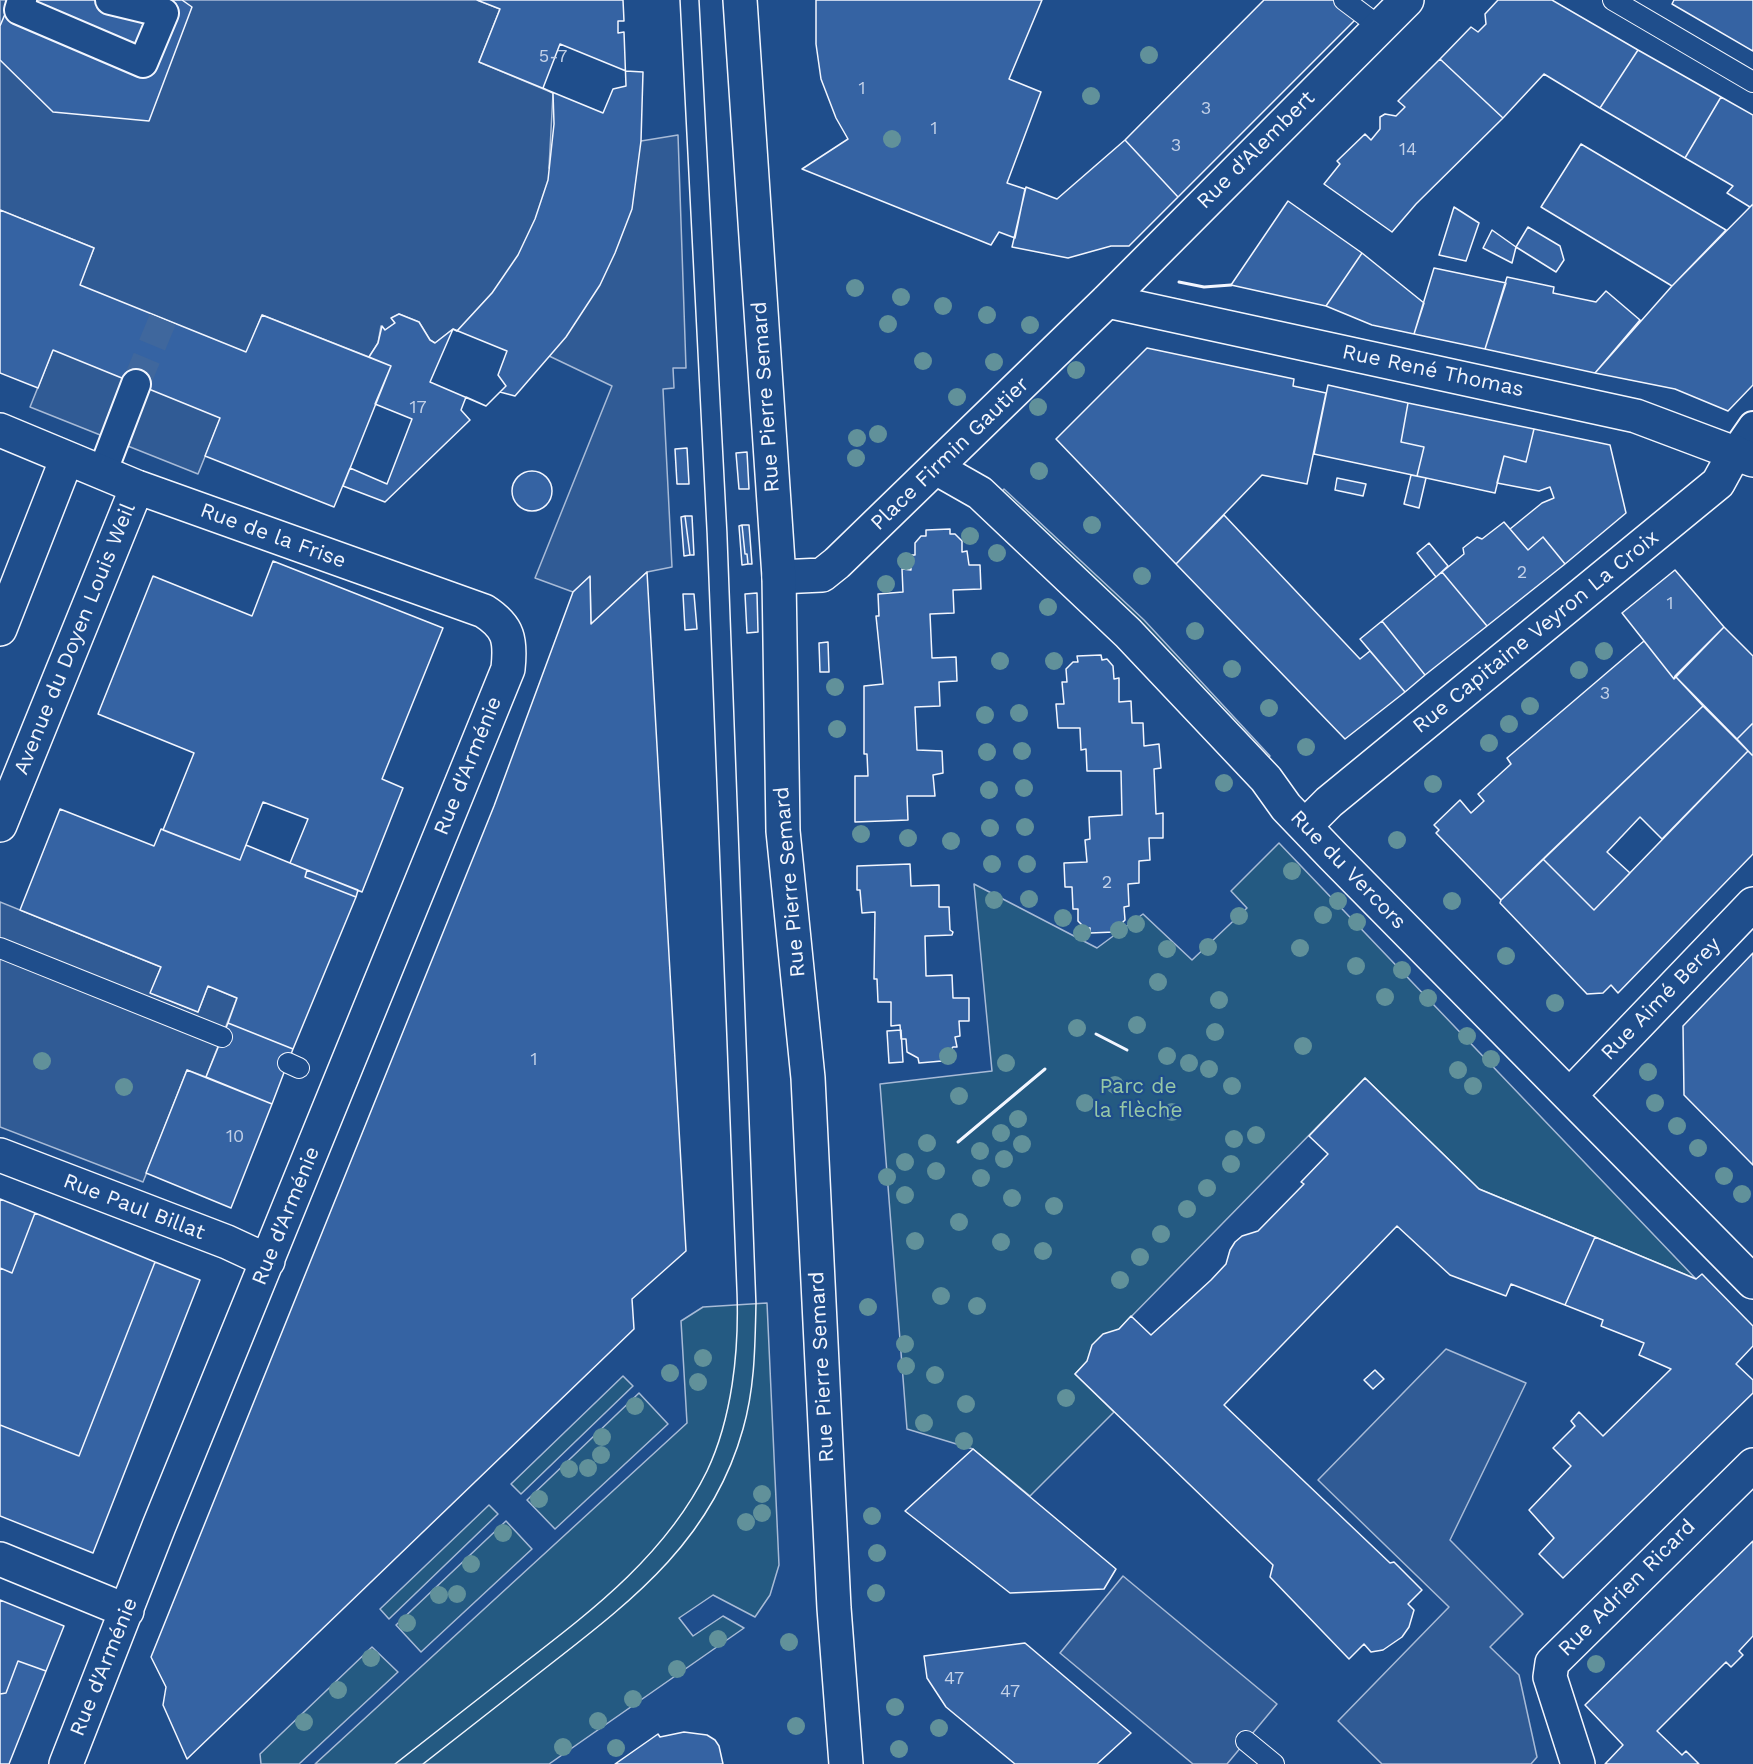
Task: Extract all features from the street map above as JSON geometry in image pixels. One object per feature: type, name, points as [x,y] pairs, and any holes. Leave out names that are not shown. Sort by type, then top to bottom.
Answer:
[{"type":"street","points":[[22,0],[19,10],[143,63],[164,13],[110,0]]},
{"type":"street","name":"Rue Pierre Semard","points":[[740,0],[780,577],[783,831],[808,1078],[834,1608],[846,1764]]},
{"type":"street","name":"Rue d'Alembert","points":[[1107,301],[1407,0]]},
{"type":"street","name":"Place Firmin Gautier","points":[[780,577],[822,575],[936,468],[1107,301]]},
{"type":"street","name":"Rue René Thomas","points":[[1107,301],[1636,416],[1744,456]]},
{"type":"street","points":[[102,473],[136,384]]},
{"type":"street","name":"Rue Capitaine Veyron La Croix","points":[[1305,826],[1329,802],[1718,483],[1744,456],[1753,426]]},
{"type":"street","name":"Rue de la Frise","points":[[0,430],[137,487],[483,611],[500,621],[510,643],[508,669]]},
{"type":"street","points":[[0,629],[67,458]]},
{"type":"street","name":"Rue du Vercors","points":[[936,468],[980,493],[1128,633],[1266,780],[1286,807],[1753,1282]]},
{"type":"street","name":"Avenue du Doyen Louis Weil","points":[[0,825],[8,780],[137,487]]},
{"type":"street","name":"Rue d'Arménie","points":[[66,1764],[508,669]]},
{"type":"street","name":"Rue Aimé Berey","points":[[1570,1095],[1753,904]]},
{"type":"street","name":"Rue Paul Billat","points":[[0,1155],[227,1242],[268,1261]]},
{"type":"street","name":"Rue Adrien Ricard","points":[[1578,1764],[1550,1677],[1552,1663],[1753,1465]]},
{"type":"street","points":[[0,1559],[127,1611]]},
{"type":"lane","points":[[1344,0],[1380,27]]},
{"type":"lane","points":[[1613,0],[1753,82]]},
{"type":"lane","points":[[0,948],[222,1037]]},
{"type":"lane","points":[[1246,1741],[1274,1764]]},
{"type":"green space","points":[[1004,489],[1144,620],[1270,756],[1263,763],[999,495]]},
{"type":"green space","name":"Parc de la flèche","points":[[1279,843],[1696,1279],[1479,1189],[1365,1078],[1075,1374],[1114,1412],[1030,1496],[973,1449],[907,1429],[880,1084],[992,1071],[974,884],[1097,948],[1143,914],[1192,960],[1247,908],[1231,891]]},
{"type":"green space","points":[[767,1303],[779,1565],[770,1595],[755,1617],[713,1595],[679,1618],[693,1636],[723,1616],[744,1628],[549,1764],[315,1764],[687,1423],[681,1321],[703,1307]]},
{"type":"green space","points":[[623,1376],[633,1386],[521,1494],[511,1484]]},
{"type":"green space","points":[[639,1393],[668,1424],[555,1529],[527,1500]]},
{"type":"green space","points":[[489,1505],[498,1514],[389,1619],[380,1609]]},
{"type":"green space","points":[[506,1521],[532,1549],[421,1652],[396,1625]]},
{"type":"green space","points":[[372,1647],[398,1672],[299,1764],[261,1764],[260,1754]]},
{"type":"shaded area","points":[[0,0],[477,0],[500,9],[479,62],[553,93],[549,168],[617,197],[630,147],[641,141],[678,135],[686,368],[673,368],[674,388],[663,389],[672,567],[647,572],[591,624],[590,577],[573,592],[535,578],[612,386],[547,355],[492,293],[457,331],[453,329],[435,343],[430,340],[419,322],[399,314],[392,318],[395,323],[385,330],[381,326],[378,343],[369,357],[262,315],[198,474],[30,407],[94,248],[0,210]]},
{"type":"shaded area","points":[[0,902],[161,967],[151,993],[198,1012],[208,986],[237,998],[206,1077],[187,1070],[143,1182],[0,1127]]},
{"type":"shaded area","points":[[1446,1349],[1526,1383],[1450,1540],[1523,1614],[1490,1647],[1519,1675],[1537,1757],[1531,1764],[1382,1764],[1338,1721],[1449,1607],[1318,1480]]},
{"type":"shaded area","points":[[1123,1576],[1277,1704],[1227,1764],[1193,1764],[1060,1653]]},
{"type":"building","points":[[11,0],[182,0],[192,7],[149,121],[53,112],[0,60],[0,26]]},
{"type":"building","points":[[477,0],[623,0],[624,21],[618,21],[618,33],[624,32],[626,86],[613,89],[603,113],[479,62],[500,9]]},
{"type":"building","points":[[816,0],[1042,0],[1009,79],[1041,92],[1007,183],[1025,189],[1015,238],[999,232],[991,245],[802,169],[848,139],[836,118],[821,79],[816,44]]},
{"type":"building","points":[[1264,0],[1335,0],[1355,20],[1178,197],[1125,140]]},
{"type":"building","points":[[1498,0],[1552,0],[1638,50],[1600,108],[1544,74],[1503,118],[1440,59],[1471,27],[1478,32],[1486,24],[1485,14]]},
{"type":"building","points":[[1674,0],[1753,0],[1753,51],[1672,4]]},
{"type":"building","points":[[560,44],[626,71],[643,72],[641,141],[632,209],[600,285],[566,337],[515,396],[500,392],[486,406],[430,382],[453,329],[457,331],[492,293],[518,255],[535,219],[548,180],[554,124],[553,93],[543,88]]},
{"type":"building","points":[[1638,50],[1721,97],[1685,158],[1600,108]]},
{"type":"building","points":[[1440,59],[1503,118],[1416,204],[1392,232],[1324,184],[1340,164],[1337,161],[1365,134],[1371,140],[1380,129],[1380,117],[1385,114],[1396,116],[1405,107],[1398,101]]},
{"type":"building","points":[[1721,97],[1753,115],[1753,204],[1750,207],[1727,193],[1733,186],[1685,158]]},
{"type":"building","points":[[1125,140],[1178,197],[1129,246],[1111,246],[1068,258],[1012,247],[1026,187],[1057,199]]},
{"type":"building","points":[[1581,144],[1726,230],[1672,286],[1541,207]]},
{"type":"building","points":[[1288,201],[1362,253],[1326,306],[1231,285]]},
{"type":"building","points":[[1753,204],[1753,385],[1728,411],[1675,389],[1595,373],[1672,286]]},
{"type":"building","points":[[1454,207],[1479,223],[1466,261],[1439,255]]},
{"type":"building","points":[[0,210],[94,248],[80,285],[246,352],[262,315],[391,366],[375,404],[412,419],[387,484],[350,468],[334,507],[205,456],[220,418],[53,350],[38,388],[0,373]]},
{"type":"building","points":[[1528,227],[1560,246],[1564,260],[1556,272],[1516,247]]},
{"type":"building","points":[[1492,230],[1516,247],[1512,263],[1483,248]]},
{"type":"building","points":[[1362,253],[1424,303],[1414,334],[1372,325],[1326,306]]},
{"type":"building","points":[[1434,268],[1506,283],[1485,349],[1414,334]]},
{"type":"building","points":[[1507,277],[1554,287],[1553,293],[1596,302],[1606,291],[1640,320],[1595,373],[1485,349]]},
{"type":"building","points":[[399,314],[419,322],[430,340],[435,343],[453,329],[507,351],[498,375],[506,386],[486,406],[466,397],[461,410],[470,420],[385,502],[343,486],[391,366],[369,357],[378,343],[382,326],[385,330],[395,323],[391,318]]},
{"type":"building","points":[[1147,348],[1294,379],[1293,386],[1326,393],[1307,484],[1262,475],[1176,564],[1056,439]]},
{"type":"building","points":[[1328,385],[1408,403],[1401,442],[1424,447],[1417,476],[1314,454]]},
{"type":"building","points":[[1408,403],[1534,429],[1526,462],[1504,456],[1495,493],[1417,476],[1424,447],[1401,442]]},
{"type":"building","points":[[1534,429],[1610,445],[1626,513],[1565,564],[1543,537],[1528,550],[1510,529],[1542,503],[1554,498],[1550,487],[1539,491],[1497,483],[1504,456],[1526,462]]},
{"type":"building","points":[[687,448],[689,484],[677,484],[675,449]]},
{"type":"building","points":[[747,452],[749,489],[739,489],[736,453]]},
{"type":"building","points":[[532,471],[546,477],[552,491],[546,505],[532,511],[518,505],[512,491],[518,477]]},
{"type":"building","points":[[1411,475],[1426,478],[1419,508],[1404,504]]},
{"type":"building","points":[[1337,478],[1366,484],[1363,496],[1335,490]]},
{"type":"building","points":[[1224,515],[1360,659],[1370,651],[1405,692],[1345,739],[1176,564]]},
{"type":"building","points":[[685,516],[692,516],[694,555],[690,555]]},
{"type":"building","points":[[685,516],[690,555],[684,556],[681,517]]},
{"type":"building","points":[[1504,522],[1528,550],[1543,537],[1565,564],[1487,626],[1442,572],[1464,554],[1463,548],[1477,537],[1482,539]]},
{"type":"building","points":[[742,525],[748,564],[742,565],[739,526]]},
{"type":"building","points":[[742,525],[749,525],[752,564],[748,564],[747,554],[745,554]]},
{"type":"building","points":[[950,529],[950,534],[955,534],[962,541],[962,552],[967,551],[969,565],[980,565],[981,589],[953,590],[954,613],[930,614],[932,658],[956,657],[957,681],[939,682],[940,706],[915,707],[917,750],[942,751],[943,773],[933,775],[935,796],[907,796],[908,820],[855,822],[855,776],[868,776],[867,754],[864,754],[864,686],[883,684],[876,616],[879,616],[878,594],[903,592],[902,569],[911,570],[910,555],[915,555],[915,543],[921,536],[926,536],[926,530]]},
{"type":"building","points":[[1429,543],[1448,566],[1436,577],[1417,553]]},
{"type":"building","points":[[273,561],[443,628],[382,779],[403,788],[362,892],[290,863],[308,819],[263,802],[240,860],[163,830],[194,753],[98,714],[153,576],[252,616]]},
{"type":"building","points":[[1675,570],[1724,627],[1674,679],[1622,613]]},
{"type":"building","points":[[647,572],[686,1251],[632,1299],[634,1329],[187,1759],[163,1705],[166,1687],[151,1657],[494,806],[573,592],[590,576],[591,624]]},
{"type":"building","points":[[1442,572],[1487,626],[1425,675],[1382,621]]},
{"type":"building","points":[[757,593],[758,632],[747,633],[745,594]]},
{"type":"building","points":[[683,594],[694,594],[697,629],[685,630]]},
{"type":"building","points":[[1382,621],[1425,675],[1405,692],[1360,639]]},
{"type":"building","points":[[1724,627],[1753,656],[1753,723],[1737,739],[1675,676]]},
{"type":"building","points":[[1644,641],[1674,679],[1675,676],[1703,706],[1501,900],[1436,833],[1439,830],[1434,825],[1460,800],[1471,813],[1484,801],[1478,794],[1511,764],[1507,758]]},
{"type":"building","points":[[828,642],[829,672],[820,672],[819,643]]},
{"type":"building","points":[[1101,655],[1102,660],[1107,659],[1113,666],[1114,679],[1119,678],[1119,702],[1131,701],[1132,723],[1143,723],[1144,746],[1159,744],[1161,768],[1154,769],[1156,814],[1163,813],[1163,838],[1149,838],[1150,860],[1139,861],[1139,883],[1128,884],[1129,906],[1124,907],[1125,920],[1118,927],[1113,926],[1114,932],[1090,933],[1090,928],[1085,928],[1078,921],[1078,909],[1073,909],[1072,887],[1065,887],[1064,863],[1087,862],[1085,840],[1090,839],[1089,817],[1122,815],[1121,771],[1087,771],[1086,749],[1081,750],[1080,728],[1058,728],[1056,704],[1064,704],[1062,682],[1067,682],[1066,669],[1073,662],[1078,662],[1077,656]]},
{"type":"building","points":[[1703,706],[1748,751],[1662,839],[1640,817],[1607,852],[1630,873],[1594,910],[1543,859]]},
{"type":"building","points":[[1753,723],[1753,756],[1737,739]]},
{"type":"building","points":[[1748,751],[1753,756],[1753,854],[1618,993],[1611,985],[1603,993],[1587,994],[1500,903],[1501,900],[1543,859],[1594,910]]},
{"type":"building","points":[[60,809],[154,846],[161,829],[240,860],[246,845],[307,870],[305,877],[356,897],[293,1049],[228,1023],[237,998],[208,986],[198,1012],[150,993],[161,967],[20,910]]},
{"type":"building","points":[[910,864],[911,886],[939,885],[939,907],[949,907],[950,930],[953,932],[952,935],[925,936],[926,976],[952,975],[953,998],[969,998],[969,1021],[959,1021],[960,1036],[955,1037],[957,1047],[953,1047],[947,1055],[942,1056],[942,1061],[919,1063],[918,1058],[907,1052],[906,1039],[901,1039],[900,1025],[891,1026],[891,1002],[878,1002],[877,979],[874,979],[875,912],[862,913],[860,890],[857,890],[857,866]]},
{"type":"building","points":[[307,870],[358,890],[356,897],[305,877]]},
{"type":"building","points":[[1753,953],[1753,1165],[1684,1095],[1683,1026]]},
{"type":"building","points":[[228,1023],[293,1049],[272,1104],[206,1077]]},
{"type":"building","points":[[901,1030],[903,1062],[889,1063],[887,1031]]},
{"type":"building","points":[[187,1070],[272,1104],[231,1208],[146,1173]]},
{"type":"building","points":[[1365,1078],[1479,1189],[1595,1237],[1565,1305],[1511,1284],[1506,1296],[1450,1275],[1397,1226],[1224,1405],[1390,1563],[1394,1562],[1422,1590],[1408,1604],[1414,1610],[1409,1627],[1402,1637],[1383,1650],[1371,1652],[1364,1644],[1349,1659],[1270,1577],[1273,1565],[1075,1374],[1087,1361],[1092,1345],[1103,1334],[1119,1329],[1131,1316],[1151,1335],[1211,1280],[1226,1264],[1235,1242],[1242,1236],[1258,1231],[1304,1184],[1301,1182],[1328,1154],[1309,1136]]},
{"type":"building","points":[[0,1199],[35,1213],[12,1273],[0,1268]]},
{"type":"building","points":[[35,1213],[155,1262],[79,1456],[0,1425],[0,1268],[12,1273]]},
{"type":"building","points":[[1595,1237],[1696,1279],[1702,1274],[1753,1326],[1753,1346],[1736,1364],[1753,1380],[1753,1393],[1563,1578],[1539,1554],[1554,1538],[1529,1510],[1571,1466],[1553,1448],[1575,1426],[1571,1421],[1579,1412],[1603,1436],[1671,1369],[1639,1355],[1644,1343],[1601,1326],[1603,1320],[1565,1305]]},
{"type":"building","points":[[155,1262],[200,1280],[93,1553],[0,1516],[0,1425],[79,1456]]},
{"type":"building","points":[[1375,1370],[1384,1379],[1373,1389],[1364,1380]]},
{"type":"building","points":[[973,1449],[1116,1569],[1104,1589],[1010,1593],[905,1511]]},
{"type":"building","points":[[1753,1541],[1753,1636],[1739,1651],[1743,1655],[1731,1667],[1726,1662],[1657,1731],[1682,1755],[1686,1751],[1699,1764],[1605,1764],[1623,1745],[1585,1705]]},
{"type":"building","points":[[0,1600],[64,1626],[46,1671],[18,1661],[6,1693],[0,1694]]},
{"type":"building","points":[[1025,1643],[1131,1733],[1097,1764],[1015,1764],[946,1707],[927,1678],[924,1656]]},
{"type":"building","points":[[18,1661],[46,1671],[9,1764],[0,1764],[0,1694],[6,1693]]},
{"type":"building","points":[[684,1732],[707,1735],[715,1740],[719,1746],[723,1764],[615,1764],[658,1734],[660,1737]]},
{"type":"tunnel","points":[[136,384],[163,319]]},
{"type":"tram line","points":[[395,1764],[576,1622],[627,1578],[650,1554],[691,1501],[707,1471],[723,1429],[732,1384],[737,1339],[737,1294],[707,533],[680,0]]},
{"type":"tram line","points":[[423,1764],[613,1614],[668,1562],[692,1533],[712,1502],[730,1467],[743,1429],[750,1398],[754,1366],[756,1303],[727,532],[699,0]]},
{"type":"wall","points":[[1179,282],[1204,287],[1231,285]]},
{"type":"wall","points":[[1096,1034],[1127,1050]]},
{"type":"wall","points":[[958,1142],[1045,1069]]}]
